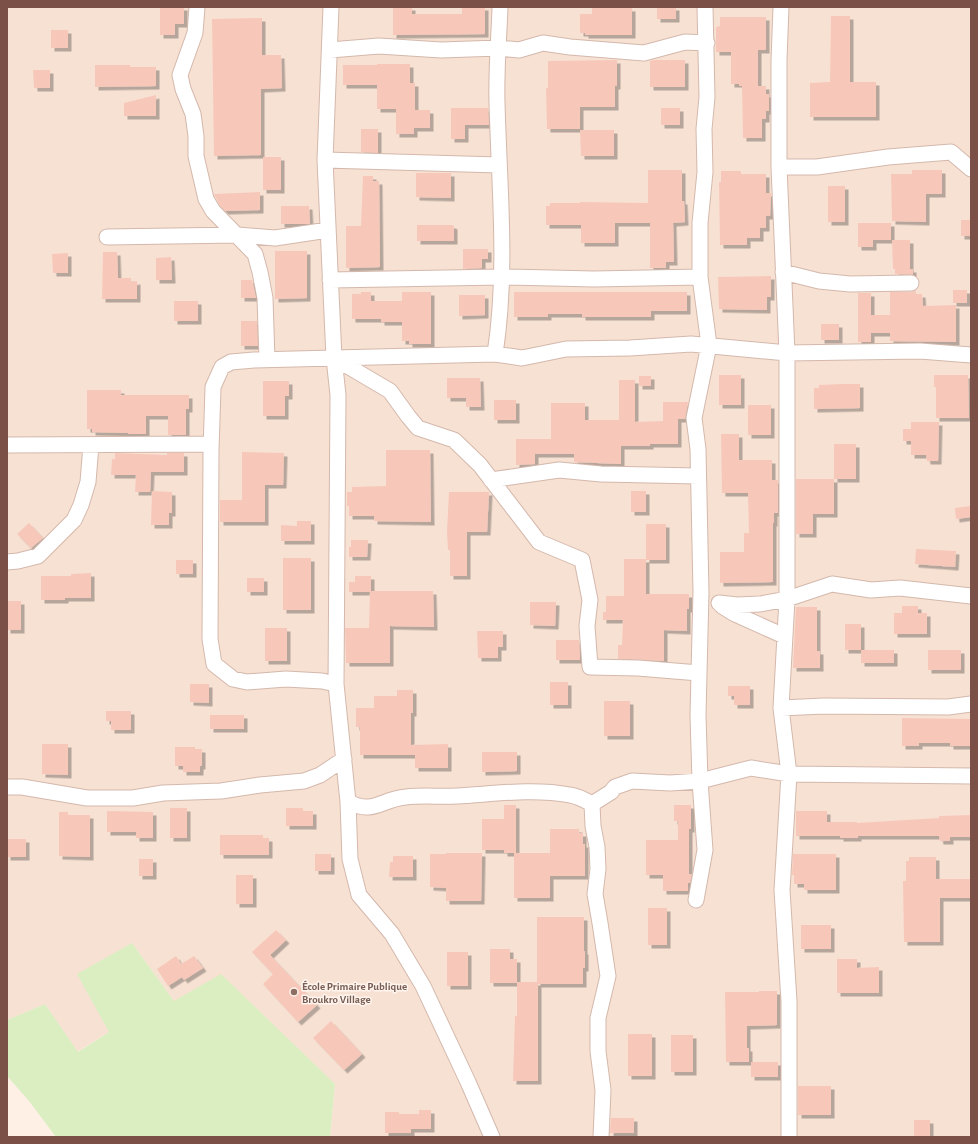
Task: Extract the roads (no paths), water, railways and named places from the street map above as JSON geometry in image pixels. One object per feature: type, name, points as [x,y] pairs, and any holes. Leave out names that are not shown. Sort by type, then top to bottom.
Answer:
[{"type":"street","points":[[198,7],[195,33],[180,75],[183,89],[193,114],[196,136],[196,156],[206,199],[218,217],[238,235],[255,254],[265,298],[267,360]]},
{"type":"street","points":[[331,7],[326,160],[330,280],[334,358],[338,395],[336,684],[348,802],[350,859],[359,895],[392,934],[423,986],[492,1137]]},
{"type":"street","points":[[495,354],[499,330],[503,277],[503,236],[497,100],[500,7]]},
{"type":"street","points":[[696,900],[705,850],[700,781],[698,716],[701,592],[698,449],[694,418],[709,345],[700,277],[700,223],[705,172],[704,129],[707,97],[706,7]]},
{"type":"street","points":[[781,7],[778,60],[780,167],[787,353],[787,599],[781,708],[789,774],[782,890],[789,1001],[789,1137]]},
{"type":"street","points":[[330,50],[379,46],[441,50],[499,48],[519,50],[543,43],[570,47],[644,53],[685,42],[707,43]]},
{"type":"street","points":[[780,167],[817,167],[888,157],[951,152],[971,169]]},
{"type":"street","points":[[326,160],[499,165]]},
{"type":"street","points":[[107,237],[238,235],[275,238],[328,230]]},
{"type":"street","points":[[784,272],[819,281],[850,284],[911,283]]},
{"type":"street","points":[[330,280],[503,277],[594,279],[700,277]]},
{"type":"street","points":[[336,684],[322,681],[286,679],[247,682],[233,679],[214,664],[210,640],[211,444],[213,387],[222,367],[231,362],[495,354],[522,358],[566,349],[630,348],[691,344],[787,353],[920,351],[971,355]]},
{"type":"street","points":[[334,358],[390,391],[418,428],[454,440],[480,465],[539,542],[582,560],[590,600],[587,626],[590,667],[638,668],[699,673]]},
{"type":"street","points":[[7,445],[211,444]]},
{"type":"street","points":[[7,562],[38,556],[74,520],[81,505],[88,482],[91,445]]},
{"type":"street","points":[[491,480],[559,470],[601,474],[698,476]]},
{"type":"street","points":[[719,604],[760,604],[787,599],[832,584],[871,590],[900,588],[971,596]]},
{"type":"street","points":[[701,592],[735,614],[784,636]]},
{"type":"street","points":[[781,708],[824,706],[948,707],[971,704]]},
{"type":"street","points":[[7,787],[22,787],[87,798],[133,798],[163,793],[221,791],[260,785],[304,781],[320,775],[344,759]]},
{"type":"street","points":[[592,804],[611,792],[615,787],[632,781],[670,783],[700,781],[751,768],[789,774],[971,776]]},
{"type":"street","points":[[348,802],[357,806],[368,808],[378,806],[390,799],[406,797],[540,791],[571,795],[592,804]]},
{"type":"street","points":[[592,804],[598,869],[595,894],[608,976],[598,1018],[598,1051],[603,1090],[601,1137]]},
{"type":"place","name":"École Primaire Publique Broukro Village","points":[[294,992]]}]
